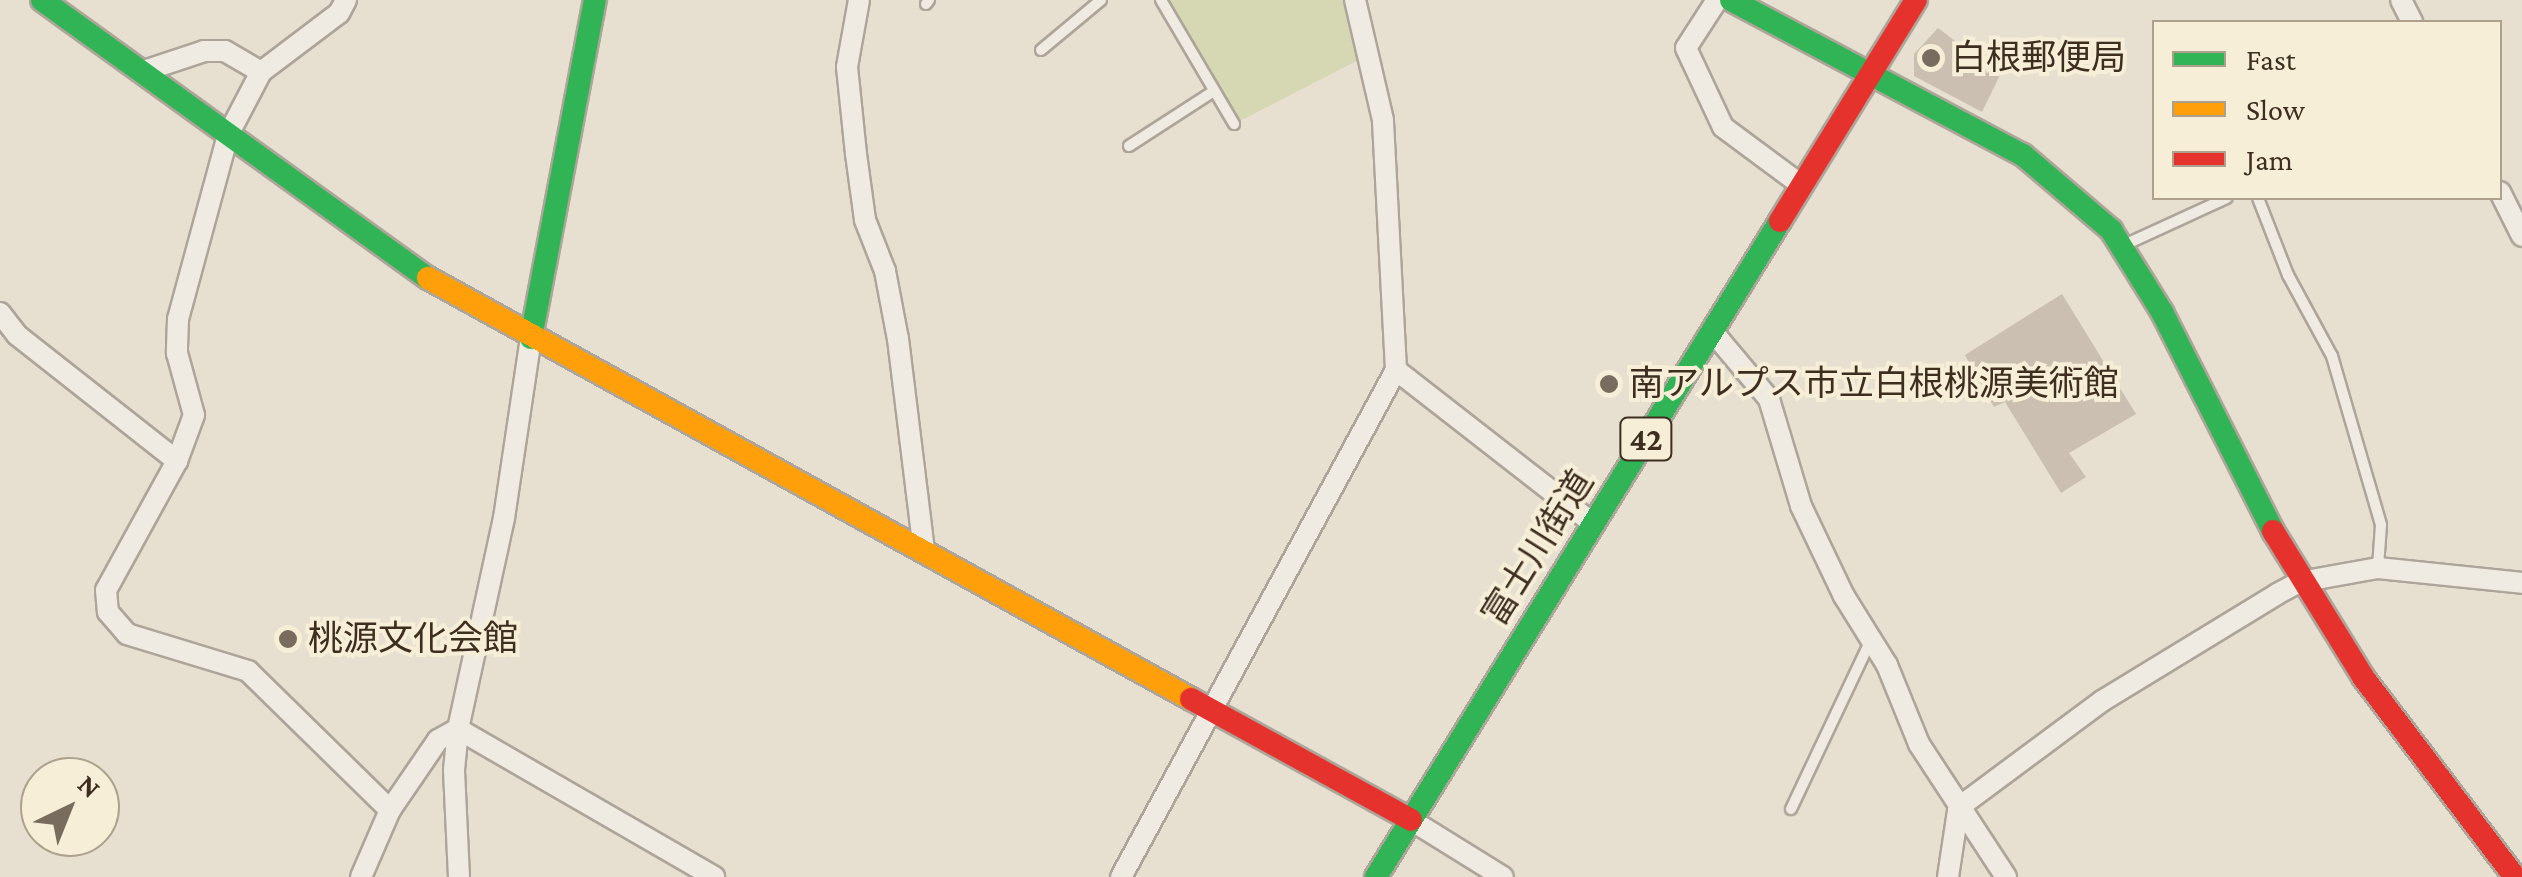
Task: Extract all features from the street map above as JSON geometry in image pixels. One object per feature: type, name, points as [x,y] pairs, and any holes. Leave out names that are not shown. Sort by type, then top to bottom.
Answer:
[{"type":"street","points":[[42,0],[416,272],[1214,709],[1411,820],[1503,877]]},
{"type":"street","points":[[346,0],[338,13],[260,72],[228,135],[178,319],[177,353],[194,415],[178,461],[106,590],[108,612],[127,634],[248,671],[390,810]]},
{"type":"street","points":[[459,877],[454,770],[458,729],[504,518],[531,338],[595,0]]},
{"type":"street","points":[[858,0],[848,68],[856,154],[865,220],[885,271],[898,339],[924,551]]},
{"type":"street","points":[[1121,877],[1396,370],[1383,120],[1355,0]]},
{"type":"street","points":[[1717,0],[1686,48],[1723,127],[1801,185]]},
{"type":"street","points":[[1731,0],[2023,155],[2076,196],[2122,246],[2162,312],[2300,582],[2515,877]]},
{"type":"street","name":"富士川街道","points":[[1376,877],[1916,0]]},
{"type":"street","points":[[142,72],[204,51],[226,51],[260,72]]},
{"type":"street","points":[[2502,196],[2522,236]]},
{"type":"street","points":[[0,313],[17,335],[178,461]]},
{"type":"street","points":[[1712,332],[1769,399],[1801,506],[1958,811],[2006,877]]},
{"type":"street","points":[[1396,370],[1594,524]]},
{"type":"street","points":[[1948,877],[1958,811],[2102,701],[2300,582],[2378,568],[2522,584]]},
{"type":"street","points":[[361,877],[390,810],[438,740],[458,729]]},
{"type":"street","points":[[458,729],[714,877]]},
{"type":"lane","points":[[1041,50],[1101,0]]},
{"type":"lane","points":[[1160,0],[1234,124]]},
{"type":"lane","points":[[1129,146],[1214,91]]},
{"type":"lane","points":[[2122,246],[2223,200]]},
{"type":"lane","points":[[2259,200],[2288,275],[2332,356],[2381,526],[2378,568]]},
{"type":"lane","points":[[1791,809],[1872,640]]},
{"type":"green space","points":[[1161,0],[1355,0],[1370,54],[1234,124]]},
{"type":"building","points":[[1938,28],[2000,75],[1982,112],[1914,76],[1914,54]]},
{"type":"building","points":[[2062,294],[2136,414],[2069,453],[2086,477],[2061,493],[2005,402],[1994,407],[1965,355]]},
{"type":"traffic: fast","points":[[42,0],[428,278]]},
{"type":"traffic: fast","points":[[531,338],[595,0]]},
{"type":"traffic: fast","points":[[1731,0],[2023,155],[2111,230],[2162,312],[2273,531]]},
{"type":"traffic: fast","points":[[1376,877],[1780,221]]},
{"type":"traffic: slow","points":[[428,278],[1191,699]]},
{"type":"traffic: jam","points":[[1780,221],[1916,0]]},
{"type":"traffic: jam","points":[[2273,531],[2363,677],[2515,877]]},
{"type":"traffic: jam","points":[[1191,699],[1411,820]]},
{"type":"place","name":"白根郵便局","points":[[1931,58]]},
{"type":"place","name":"南アルプス市立白根桃源美術館","points":[[1609,384]]},
{"type":"place","name":"桃源文化会館","points":[[288,639]]}]
